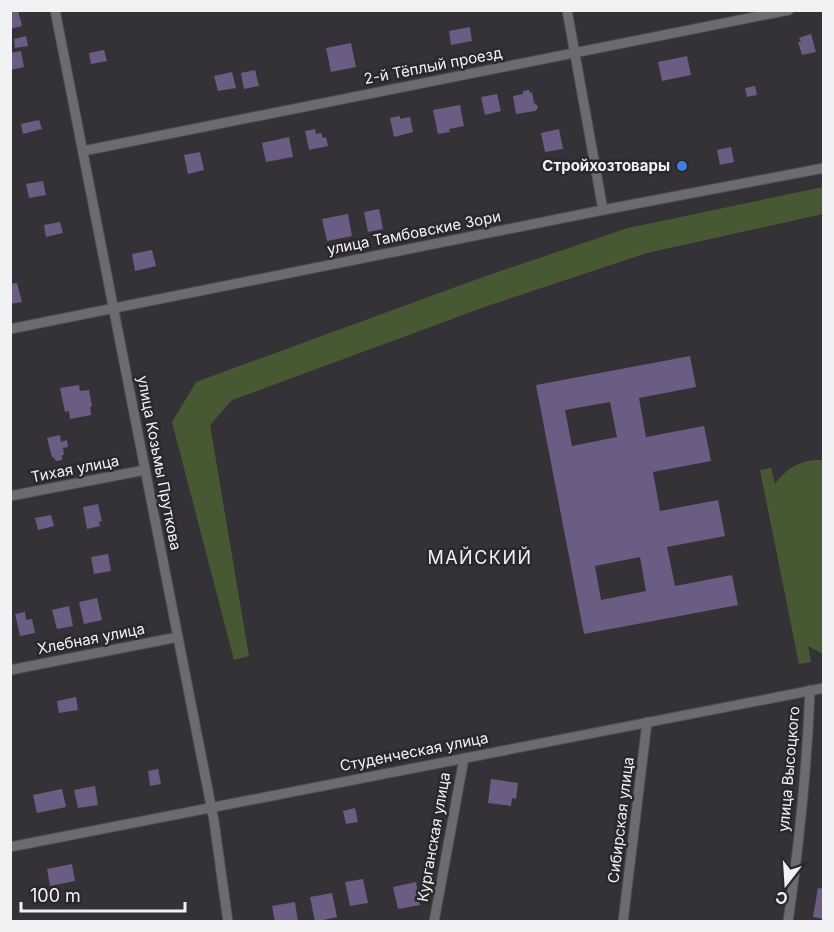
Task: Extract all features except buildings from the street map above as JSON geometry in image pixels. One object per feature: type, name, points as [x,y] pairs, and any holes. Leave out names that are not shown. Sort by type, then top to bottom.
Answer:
[{"type":"street","name":"улица Козьмы Пруткова","points":[[55,10],[211,807],[228,921]]},
{"type":"street","points":[[567,10],[603,210]]},
{"type":"street","name":"2-й Тёплый проезд","points":[[83,151],[789,10]]},
{"type":"street","name":"улица Тамбовские Зори","points":[[10,329],[824,168]]},
{"type":"street","name":"Тихая улица","points":[[10,496],[145,470]]},
{"type":"street","name":"Хлебная улица","points":[[10,670],[178,637]]},
{"type":"street","name":"Студенческая улица","points":[[10,847],[824,688]]},
{"type":"street","name":"улица Высоцкого","points":[[788,921],[799,840],[810,690]]},
{"type":"street","name":"Сибирская улица","points":[[623,921],[647,722]]},
{"type":"street","name":"Курганская улица","points":[[434,921],[464,758]]},
{"type":"green space","points":[[823,187],[823,214],[647,253],[490,305],[232,400],[210,425],[249,656],[234,660],[172,422],[196,382],[483,277],[628,228]]},
{"type":"green space","points":[[815,460],[824,460],[823,654],[808,646],[811,662],[799,664],[760,470],[771,468],[775,484],[792,468]]},
{"type":"place","name":"Стройхозтовары","points":[[682,166]]},
{"type":"district","name":"МАЙСКИЙ","points":[[480,558]]}]
